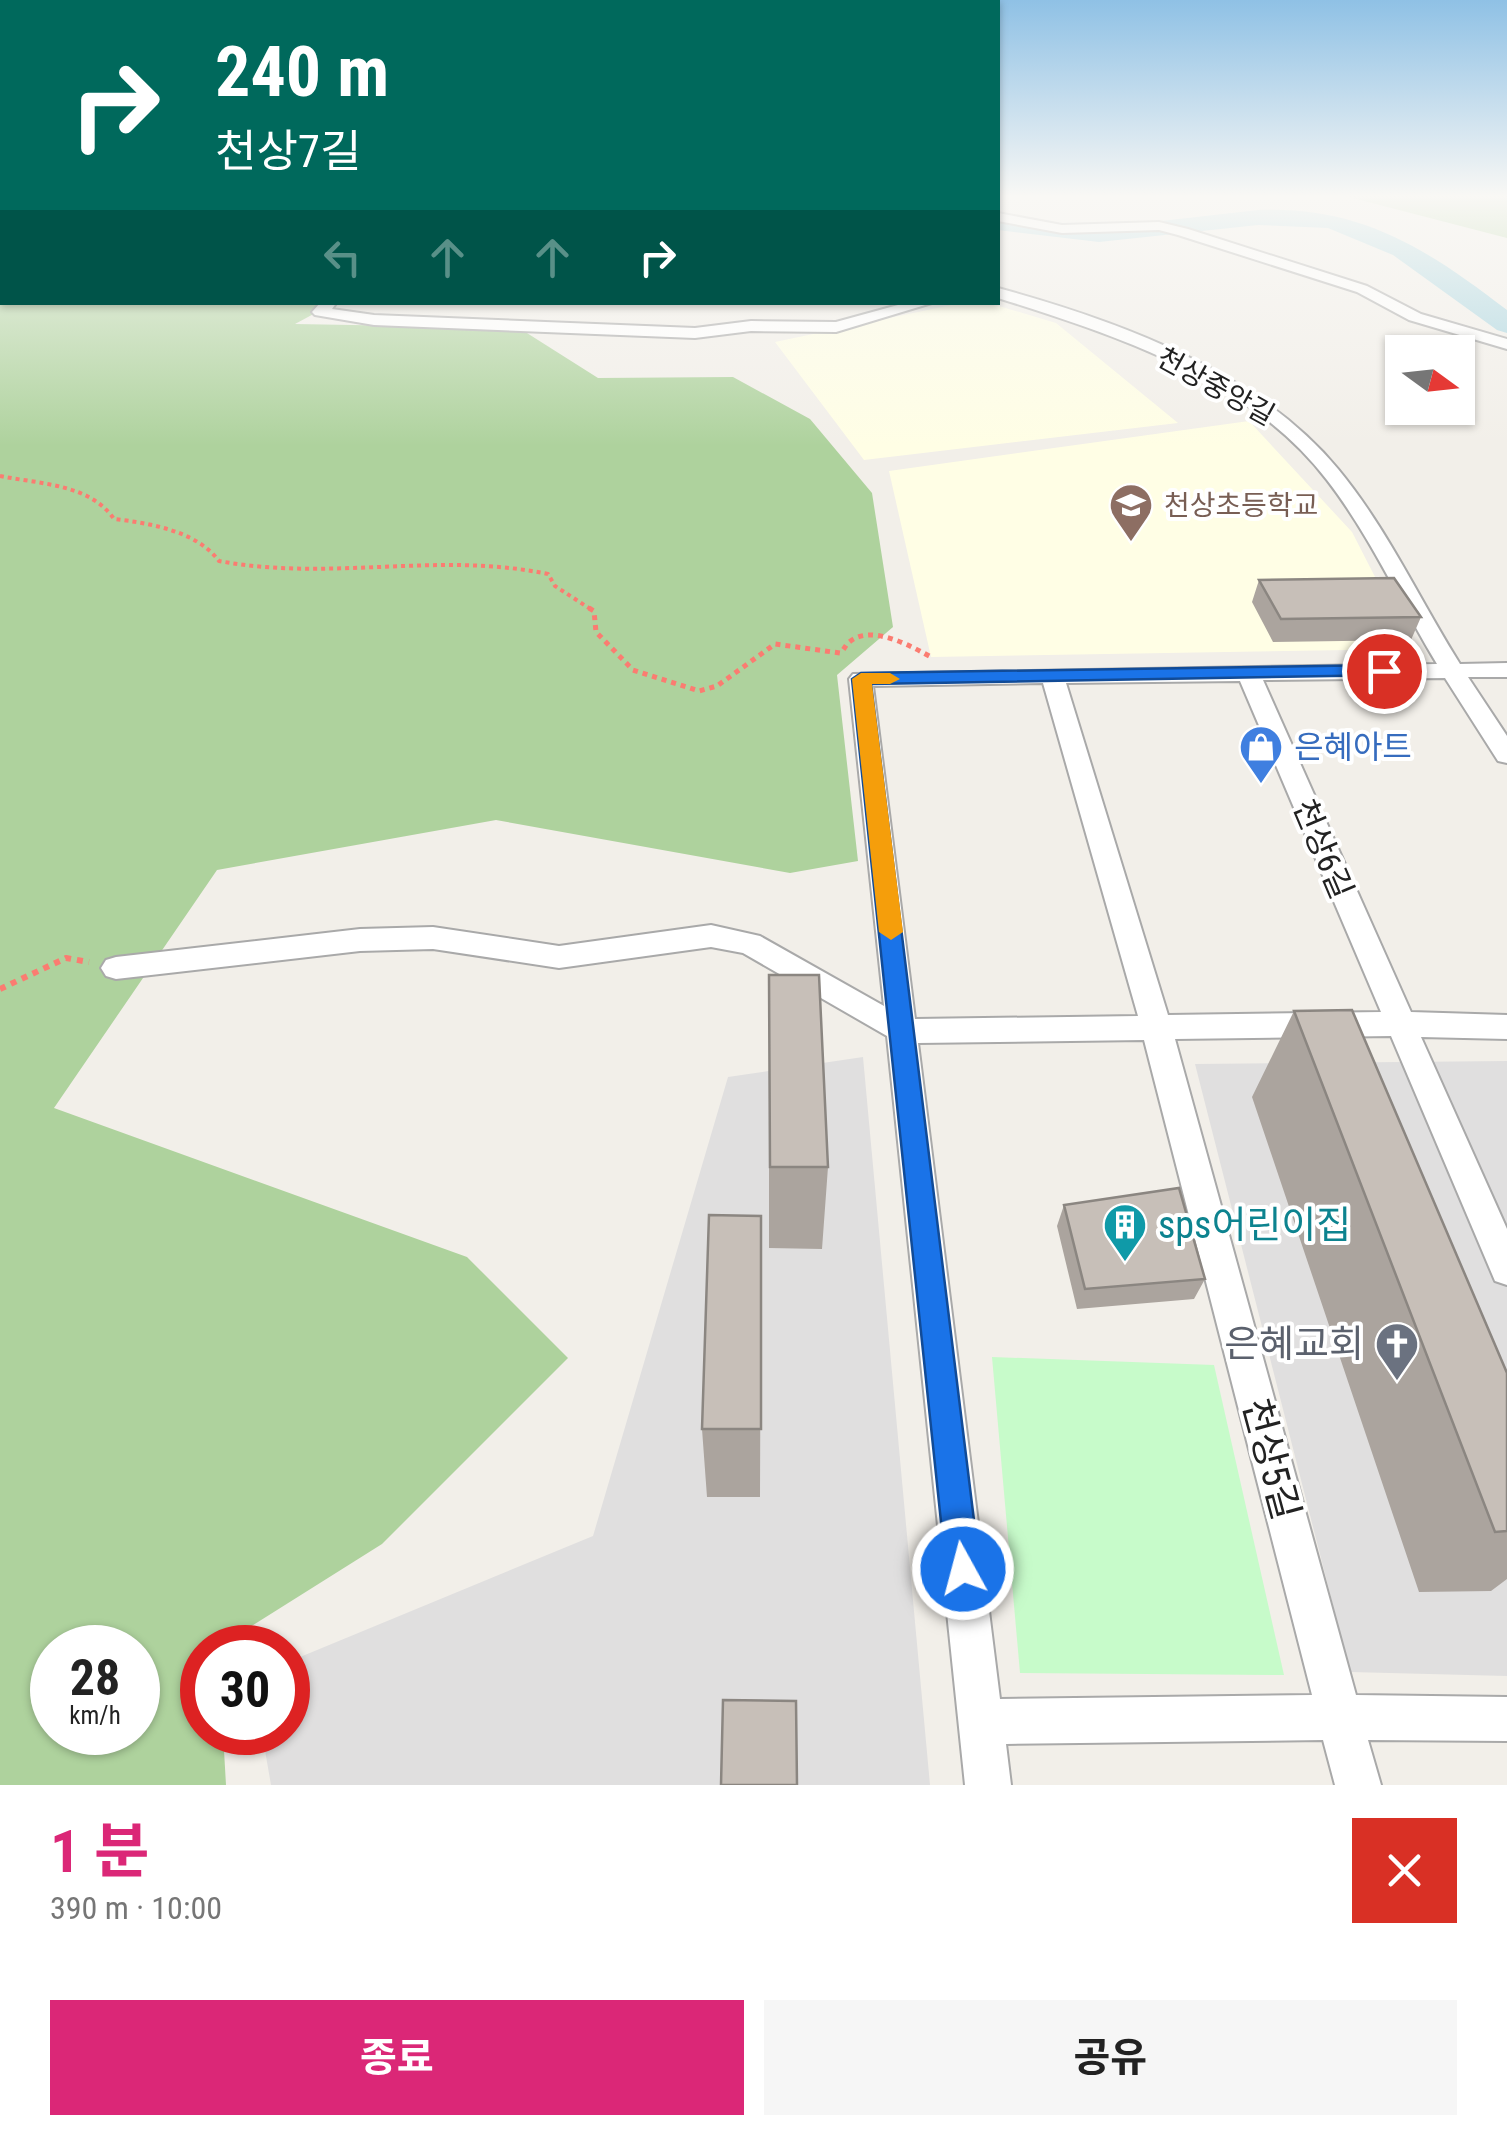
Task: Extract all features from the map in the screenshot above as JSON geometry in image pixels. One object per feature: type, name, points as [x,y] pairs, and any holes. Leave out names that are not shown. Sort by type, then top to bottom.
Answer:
[{"type":"street","points":[[1334,279],[1362,288],[1414,316],[1507,344]]},
{"type":"street","name":"천상중앙길","points":[[1000,294],[1127,338],[1261,407],[1290,429],[1344,487],[1507,755]]},
{"type":"street","points":[[327,305],[320,312],[360,319],[696,333],[752,326],[836,326],[916,305]]},
{"type":"street","points":[[988,1785],[861,679],[1507,670]]},
{"type":"street","name":"천상6길","points":[[1249,675],[1397,1024]]},
{"type":"street","points":[[1054,677],[1156,1027]]},
{"type":"street","points":[[116,968],[360,940],[433,938],[559,957],[711,936],[750,944],[902,1031],[1397,1024],[1507,1027]]},
{"type":"street","points":[[1397,1024],[1507,1269]]},
{"type":"street","name":"천상5길","points":[[1156,1027],[1358,1785]]},
{"type":"street","points":[[980,1722],[1507,1719]]},
{"type":"path","points":[[0,476],[90,494],[103,503],[114,519],[137,520],[175,532],[210,547],[219,560],[239,566],[329,571],[358,566],[500,564],[548,574],[555,586],[594,611],[596,632],[633,670],[698,692],[717,686],[775,644],[840,652],[846,651],[845,644],[851,640],[867,638],[911,644],[921,654],[936,659]]},
{"type":"path","points":[[0,989],[66,958]]},
{"type":"shaded area","points":[[951,305],[996,305],[1056,323],[1178,423],[864,460],[775,342]]},
{"type":"shaded area","name":"천상초등학교","points":[[1249,421],[1352,532],[1412,649],[931,657],[889,471]]},
{"type":"shaded area","points":[[863,1057],[930,1785],[271,1785],[266,1755],[310,1755],[310,1653],[593,1536],[728,1077]]},
{"type":"shaded area","points":[[1507,1061],[1507,1676],[1350,1672],[1195,1064]]},
{"type":"green space","points":[[0,305],[330,305],[295,324],[519,328],[598,378],[733,377],[810,419],[872,493],[893,627],[837,675],[858,861],[790,873],[496,820],[217,870],[54,1108],[467,1257],[568,1358],[382,1544],[253,1625],[180,1625],[180,1755],[224,1755],[226,1785],[0,1785]]},
{"type":"green space","points":[[992,1357],[1214,1365],[1284,1675],[1020,1673]]},
{"type":"building","points":[[1394,578],[1421,617],[1281,619],[1259,580]]},
{"type":"building","points":[[769,975],[819,975],[828,1167],[770,1167]]},
{"type":"building","points":[[1352,1010],[1507,1373],[1507,1531],[1495,1532],[1294,1011]]},
{"type":"building","name":"sps어린이집","points":[[1179,1188],[1205,1279],[1085,1289],[1064,1205]]},
{"type":"building","points":[[709,1215],[761,1216],[761,1429],[702,1429]]},
{"type":"building","points":[[723,1700],[796,1701],[797,1785],[721,1785]]},
{"type":"waterway","points":[[1449,279],[1507,324]]},
{"type":"slow traffic","points":[[890,679],[861,679],[891,932]]},
{"type":"place","name":"천상초등학교","points":[[1131,543]]},
{"type":"place","name":"은혜아트","points":[[1261,785]]},
{"type":"place","name":"sps어린이집","points":[[1125,1263]]},
{"type":"place","name":"은혜교회","points":[[1397,1382]]},
{"type":"route","points":[[963,1569],[861,679],[1384,671]]}]
